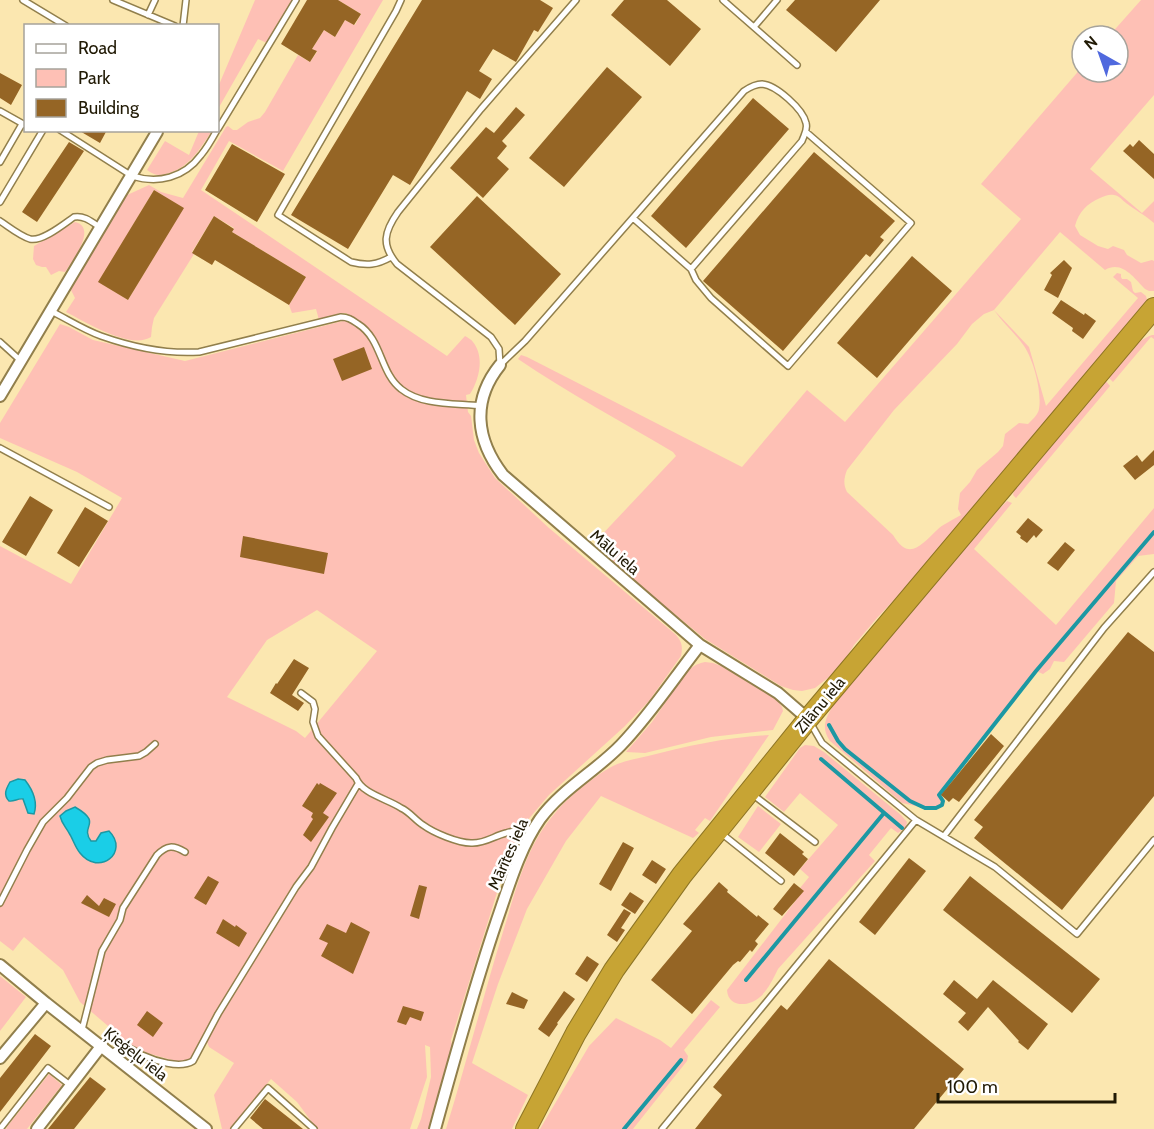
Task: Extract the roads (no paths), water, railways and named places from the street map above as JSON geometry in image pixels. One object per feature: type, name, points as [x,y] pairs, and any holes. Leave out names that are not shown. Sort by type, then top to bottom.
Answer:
[{"type":"highway","name":"Zīlānu iela","points":[[526,1129],[576,1034],[614,970],[682,875],[808,718],[1153,312]]},
{"type":"street","points":[[0,396],[157,132]]},
{"type":"street","name":"Mālu iela","points":[[500,365],[488,384],[480,416],[484,442],[495,465],[700,645],[778,693],[808,718]]},
{"type":"street","name":"Mārītes iela","points":[[435,1129],[489,944],[513,873],[534,829],[541,817],[559,798],[612,754],[633,732],[700,645]]},
{"type":"street","name":"Ķieģeļu iela","points":[[0,965],[206,1129]]},
{"type":"street","points":[[0,1058],[46,1003]]},
{"type":"street","points":[[37,1129],[102,1046]]},
{"type":"lane","points":[[23,0],[63,24]]},
{"type":"lane","points":[[113,0],[171,24]]},
{"type":"lane","points":[[148,15],[155,0]]},
{"type":"lane","points":[[183,24],[186,0]]},
{"type":"lane","points":[[219,127],[296,0]]},
{"type":"lane","points":[[392,257],[372,265],[351,262],[278,215],[396,11],[400,0]]},
{"type":"lane","points":[[500,365],[499,349],[491,337],[405,271],[392,257],[386,245],[386,237],[392,220],[481,109],[576,0]]},
{"type":"lane","points":[[723,0],[797,65]]},
{"type":"lane","points":[[754,27],[777,0]]},
{"type":"lane","points":[[500,365],[525,341],[744,91],[753,85],[771,86],[798,108],[806,124],[806,132],[802,141],[691,269]]},
{"type":"lane","points":[[0,111],[24,125],[0,162]]},
{"type":"lane","points":[[0,202],[42,132]]},
{"type":"lane","points":[[63,132],[132,176],[155,180],[181,173],[192,165],[202,155],[216,132]]},
{"type":"lane","points":[[633,218],[691,269],[696,280],[711,298],[788,366],[911,223],[806,132]]},
{"type":"lane","points":[[0,221],[30,239],[44,236],[79,216],[101,228]]},
{"type":"lane","points":[[51,311],[100,336],[130,345],[180,353],[199,352],[341,317],[349,318],[363,327],[371,336],[395,383],[406,393],[427,400],[482,406]]},
{"type":"lane","points":[[0,342],[21,361]]},
{"type":"lane","points":[[0,448],[109,507]]},
{"type":"lane","points":[[944,836],[1104,628],[1154,572]]},
{"type":"lane","points":[[301,693],[313,702],[315,709],[313,722],[318,736],[356,778],[358,784],[380,798],[400,806],[423,825],[468,843],[486,841],[508,832],[534,829]]},
{"type":"lane","points":[[808,718],[822,743],[916,820],[995,867],[1077,934],[1154,840]]},
{"type":"lane","points":[[0,903],[43,822],[67,798],[91,767],[107,760],[139,756],[155,744]]},
{"type":"lane","points":[[112,1054],[122,1047],[128,1047],[141,1055],[180,1065],[193,1061],[218,1014],[296,887],[311,867],[358,784]]},
{"type":"lane","points":[[749,791],[815,842]]},
{"type":"lane","points":[[662,1129],[916,820]]},
{"type":"lane","points":[[717,830],[781,881]]},
{"type":"lane","points":[[82,1030],[102,951],[120,920],[123,908],[163,848],[177,847],[186,852]]},
{"type":"lane","points":[[0,1129],[48,1068],[70,1085]]},
{"type":"lane","points":[[234,1129],[268,1088],[314,1129]]},
{"type":"water","points":[[18,779],[25,780],[32,792],[35,800],[34,814],[28,813],[23,799],[9,801],[6,796],[10,782]]},
{"type":"water","points":[[75,807],[90,821],[88,836],[91,841],[96,841],[101,833],[109,831],[115,839],[116,847],[110,859],[96,863],[88,860],[78,851],[60,816]]},
{"type":"waterway","points":[[829,725],[845,749],[910,801],[925,808],[936,808],[942,805],[943,801],[939,795],[1036,671],[1154,532]]},
{"type":"waterway","points":[[821,759],[902,828]]},
{"type":"waterway","points":[[746,980],[884,813]]},
{"type":"waterway","points":[[624,1129],[681,1060]]}]
